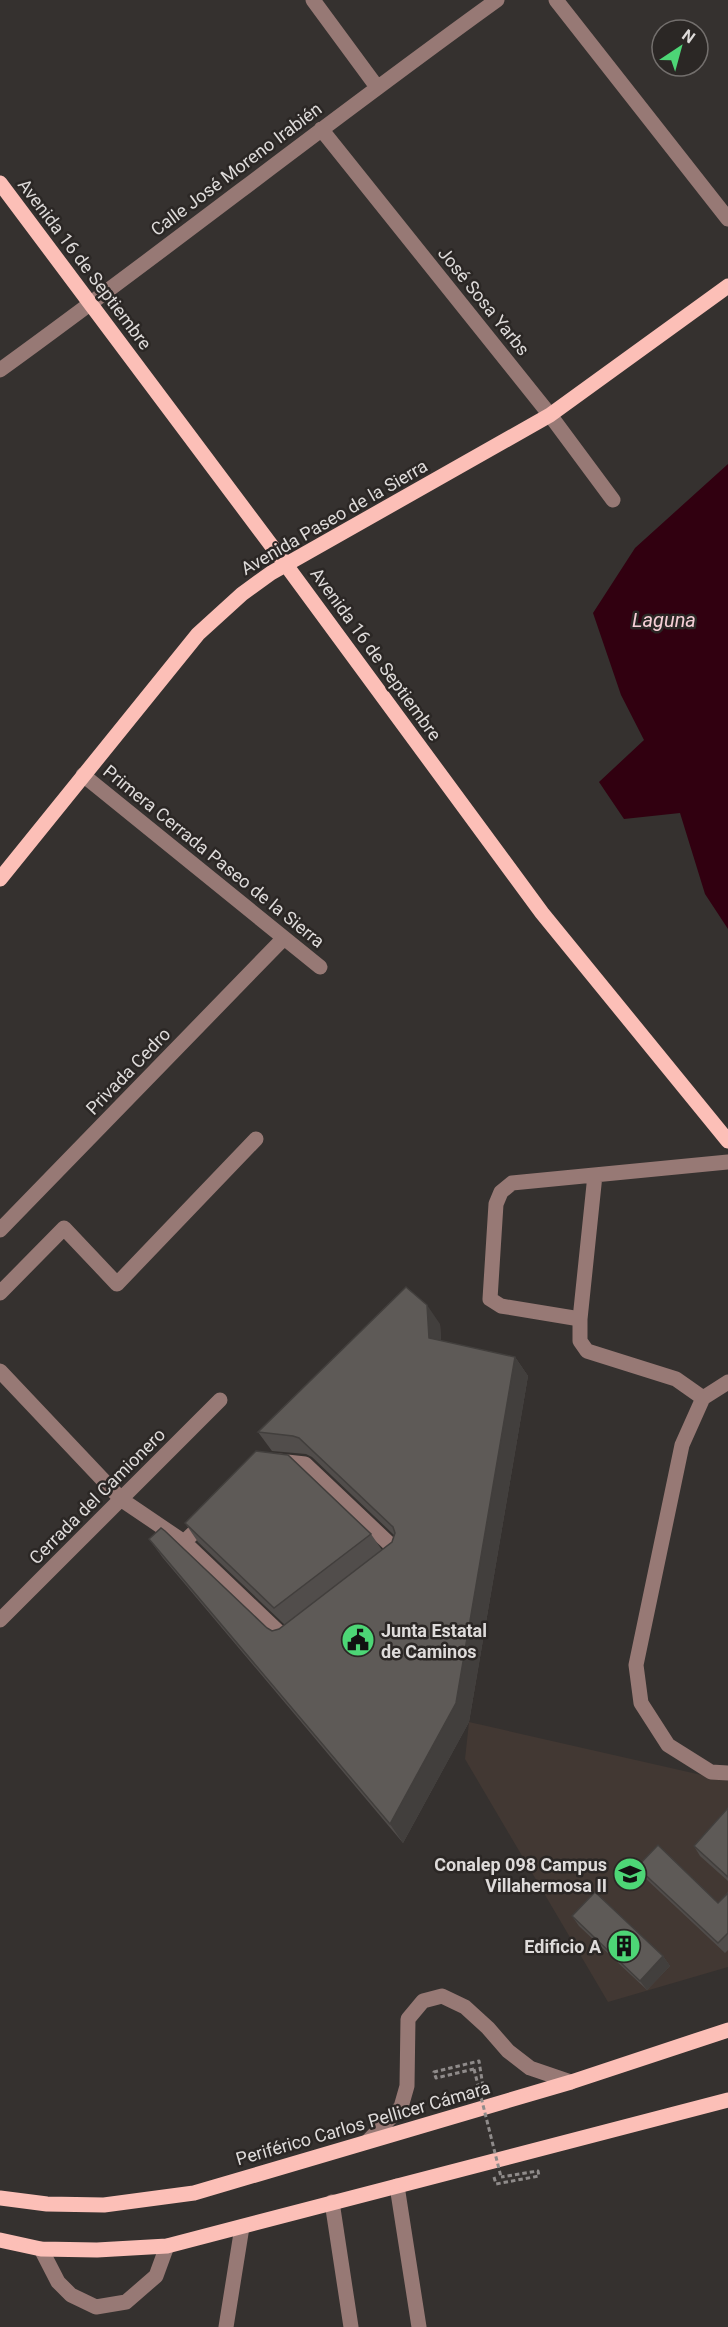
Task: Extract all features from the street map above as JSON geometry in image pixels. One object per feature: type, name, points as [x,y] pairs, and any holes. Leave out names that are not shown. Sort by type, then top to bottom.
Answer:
[{"type":"main road","name":"Avenida 16 de Septiembre","points":[[0,183],[286,565],[542,913],[728,1141]]},
{"type":"main road","name":"Avenida Paseo de la Sierra","points":[[0,879],[206,626],[242,594],[286,565],[550,415],[728,286]]},
{"type":"main road","name":"Periférico Carlos Pellicer Cámara","points":[[0,2198],[47,2204],[104,2205],[194,2193],[571,2082],[728,2030]]},
{"type":"main road","points":[[0,2240],[41,2249],[97,2250],[166,2246],[728,2100]]},
{"type":"street","points":[[313,0],[377,87]]},
{"type":"street","name":"Calle José Moreno Irabién","points":[[0,370],[92,304],[321,129],[496,0]]},
{"type":"street","points":[[556,0],[728,219]]},
{"type":"street","name":"José Sosa Yarbs","points":[[321,129],[550,415],[613,500]]},
{"type":"street","name":"Primera Cerrada Paseo de la Sierra","points":[[83,775],[320,967]]},
{"type":"street","name":"Privada Cedro","points":[[0,1230],[284,938]]},
{"type":"street","points":[[0,1293],[64,1228],[117,1284],[256,1139]]},
{"type":"street","points":[[580,1319],[501,1306],[490,1299],[496,1204],[501,1192],[512,1184],[728,1162]]},
{"type":"street","points":[[595,1175],[580,1319],[580,1341],[587,1351],[676,1379],[703,1398]]},
{"type":"street","points":[[0,1371],[122,1500],[184,1542],[287,1640],[306,1625]]},
{"type":"street","points":[[728,1382],[703,1398],[682,1445],[636,1665],[641,1703],[668,1745],[711,1772],[728,1773]]},
{"type":"street","name":"Cerrada del Camionero","points":[[0,1620],[220,1400]]},
{"type":"street","points":[[266,1460],[305,1464],[399,1554],[380,1568]]},
{"type":"street","points":[[184,1542],[217,1510]]},
{"type":"street","points":[[368,2141],[401,2107],[407,2086],[408,2019],[423,2001],[442,1996],[465,2007],[508,2051],[530,2067],[571,2082]]},
{"type":"street","points":[[397,2186],[419,2327]]},
{"type":"street","points":[[332,2202],[351,2327]]},
{"type":"street","points":[[226,2327],[242,2227]]},
{"type":"street","points":[[41,2249],[58,2282],[71,2295],[96,2307],[126,2302],[156,2276],[166,2246]]},
{"type":"path","points":[[486,2107],[479,2061],[434,2072],[436,2078],[474,2068],[501,2177],[538,2171],[539,2176],[496,2184]]},
{"type":"shaded area","name":"Conalep 098 Campus Villahermosa II","points":[[469,1722],[728,1781],[728,1967],[608,2002],[465,1759]]},
{"type":"water","name":"Laguna","points":[[728,464],[728,929],[705,894],[680,813],[624,819],[599,782],[644,740],[621,695],[593,613],[635,548]]},
{"type":"building","name":"Junta Estatal de Caminos","points":[[406,1287],[427,1305],[429,1338],[515,1357],[456,1703],[390,1824],[149,1539],[161,1528],[272,1631],[279,1629],[392,1542],[395,1533],[393,1527],[299,1438],[258,1432]]},
{"type":"building","points":[[256,1451],[288,1455],[371,1534],[274,1608],[185,1523]]},
{"type":"building","points":[[728,1808],[728,1877],[694,1846]]},
{"type":"building","points":[[658,1845],[718,1903],[728,1893],[728,1933],[718,1943],[637,1867]]},
{"type":"building","name":"Edificio A","points":[[595,1892],[663,1956],[640,1981],[572,1916]]},
{"type":"place","name":"Junta Estatal de Caminos","points":[[358,1640]]},
{"type":"place","name":"Conalep 098 Campus Villahermosa II","points":[[630,1874]]},
{"type":"place","name":"Edificio A","points":[[624,1946]]}]
